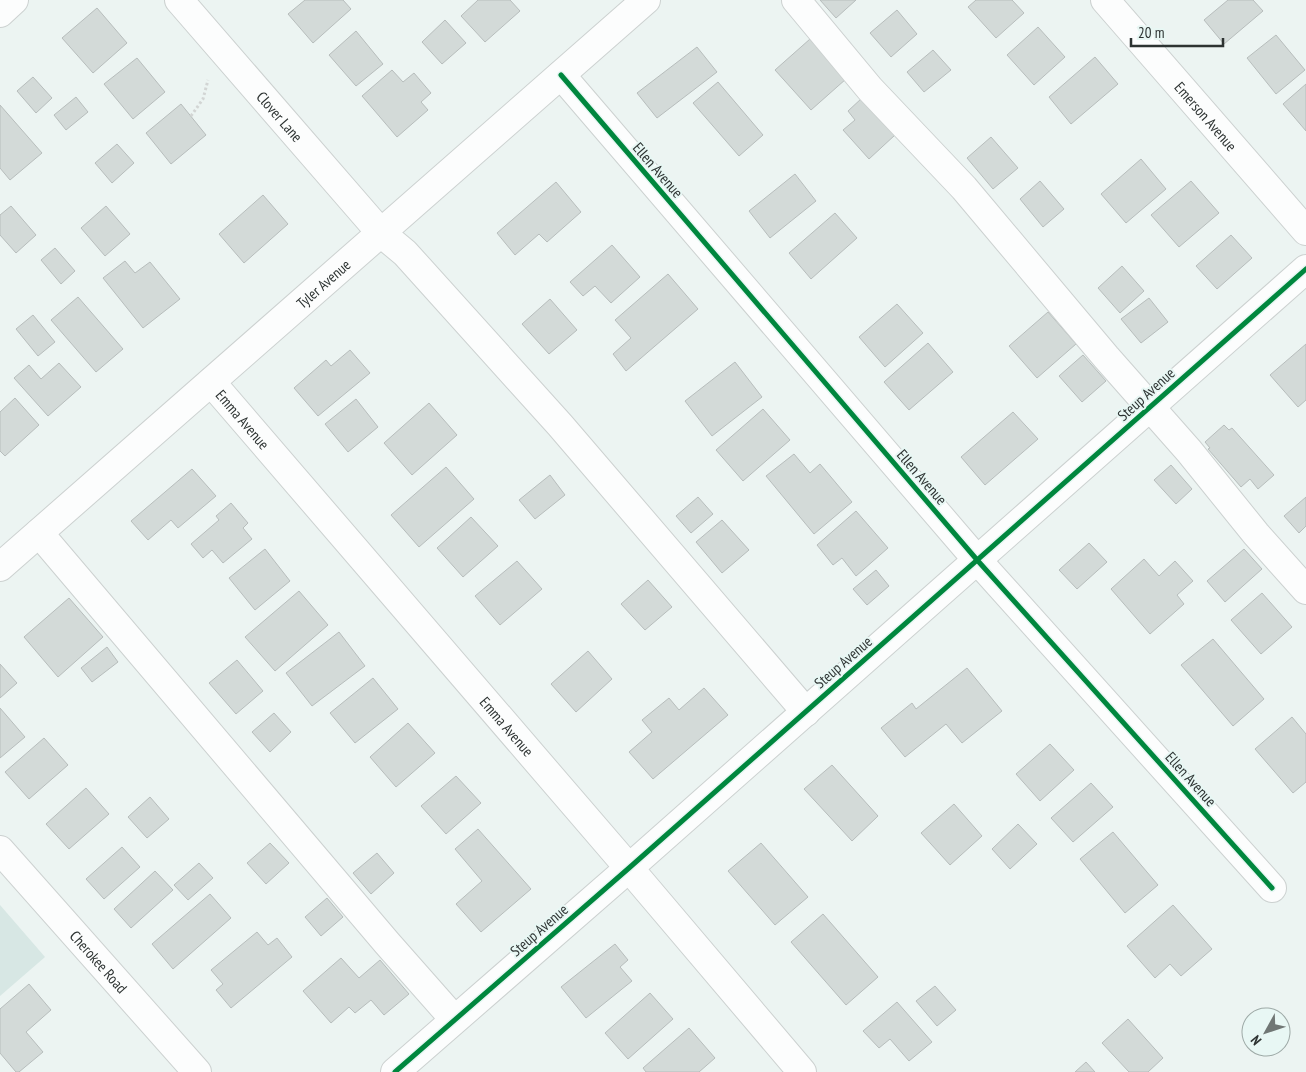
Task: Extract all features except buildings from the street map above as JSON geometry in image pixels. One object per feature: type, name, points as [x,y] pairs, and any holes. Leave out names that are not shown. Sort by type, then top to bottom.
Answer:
[{"type":"street","points":[[0,13],[14,0]]},
{"type":"street","name":"Clover Lane","points":[[179,0],[381,233],[404,253],[512,370],[806,712]]},
{"type":"street","name":"Tyler Avenue","points":[[0,568],[646,0]]},
{"type":"street","points":[[796,0],[870,89],[964,188],[1306,590]]},
{"type":"street","name":"Emerson Avenue","points":[[1105,0],[1306,231]]},
{"type":"street","name":"Ellen Avenue","points":[[560,75],[978,561],[1272,888]]},
{"type":"street","name":"Steup Avenue","points":[[395,1072],[630,868],[1306,269]]},
{"type":"street","name":"Emma Avenue","points":[[211,382],[630,868],[802,1072]]},
{"type":"street","points":[[39,533],[454,1019]]},
{"type":"street","name":"Cherokee Road","points":[[0,850],[197,1072]]},
{"type":"path","points":[[191,116],[203,99],[207,82]]},
{"type":"shaded area","points":[[0,905],[45,957],[0,996]]},
{"type":"cycle path","points":[[561,75],[978,561],[1272,888]]},
{"type":"cycle path","points":[[395,1072],[629,868],[1306,269]]}]
